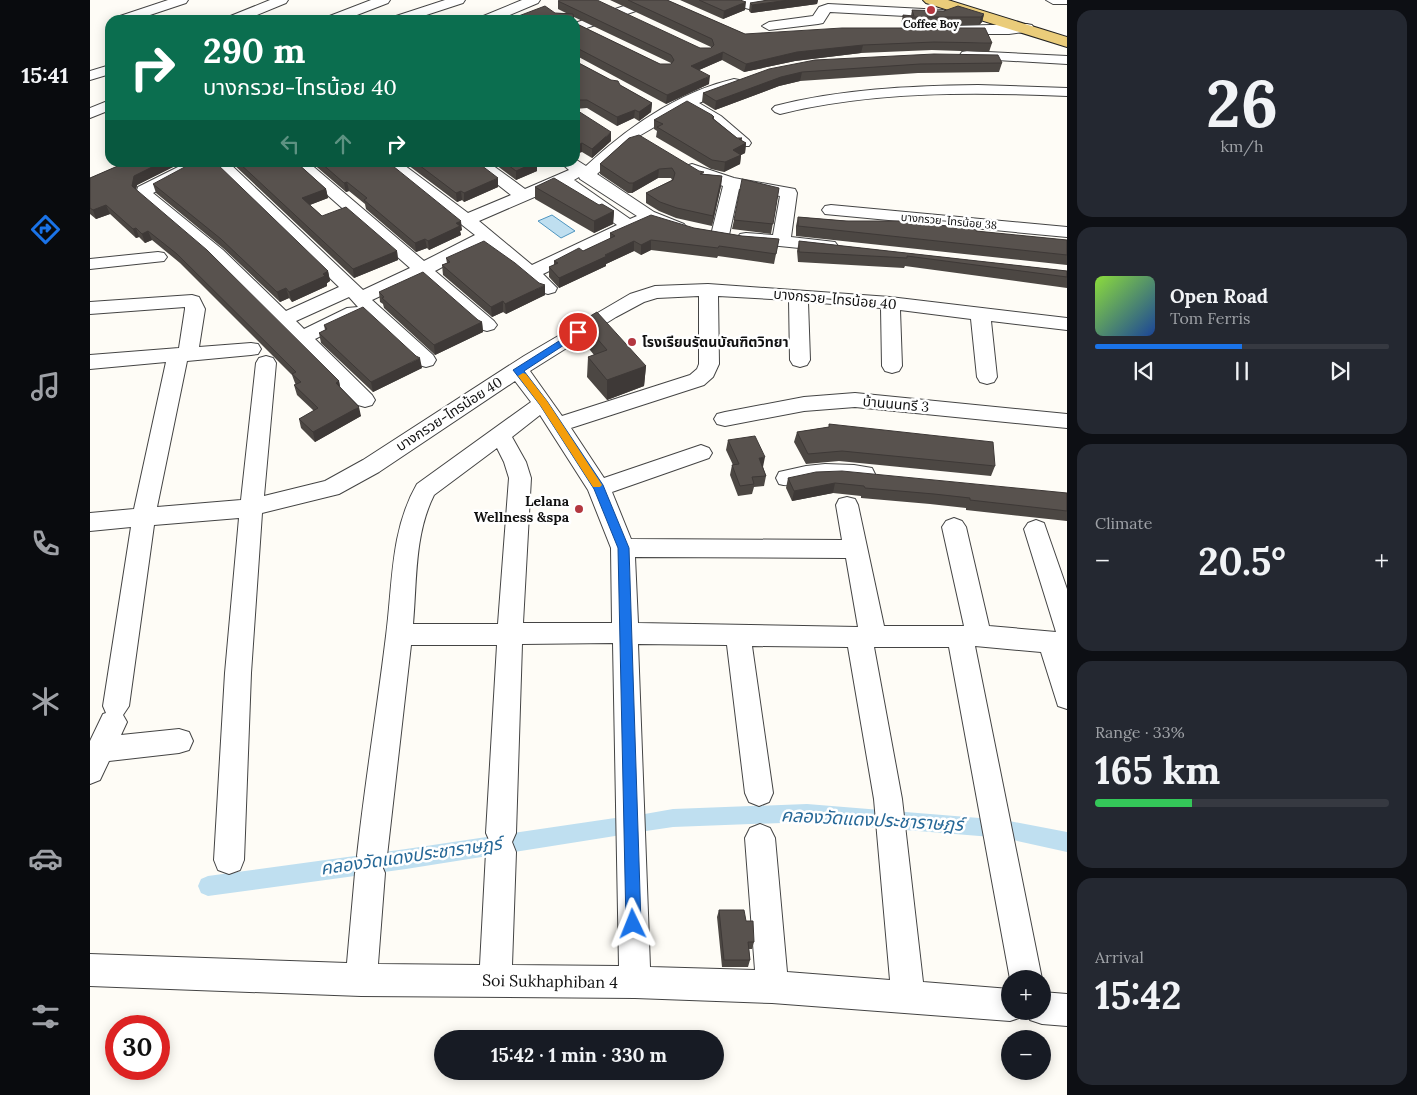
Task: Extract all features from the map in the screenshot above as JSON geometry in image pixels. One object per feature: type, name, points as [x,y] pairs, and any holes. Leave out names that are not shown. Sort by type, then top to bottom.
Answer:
[{"type":"main road","points":[[931,0],[1027,28],[1067,42]]},
{"type":"street","points":[[137,15],[181,0]]},
{"type":"street","points":[[245,15],[281,0]]},
{"type":"street","points":[[345,15],[383,0]]},
{"type":"street","points":[[413,15],[458,0]]},
{"type":"street","points":[[498,15],[533,0]]},
{"type":"street","points":[[580,25],[654,0]]},
{"type":"street","points":[[733,0],[749,5],[784,0]]},
{"type":"street","points":[[1053,0],[1067,0]]},
{"type":"street","points":[[604,4],[637,19]]},
{"type":"street","points":[[769,26],[818,20],[824,10],[828,8],[942,14],[955,7]]},
{"type":"street","points":[[908,12],[914,30]]},
{"type":"street","points":[[1004,21],[988,28],[955,30],[958,55],[1067,60]]},
{"type":"street","points":[[580,28],[597,34]]},
{"type":"street","points":[[939,30],[995,31],[1027,28]]},
{"type":"street","points":[[90,76],[105,71]]},
{"type":"street","points":[[711,76],[711,79],[724,86]]},
{"type":"street","points":[[465,221],[561,180],[666,112],[746,78]]},
{"type":"street","points":[[780,109],[808,101],[831,98],[946,90],[1067,92]]},
{"type":"street","points":[[687,102],[716,120],[743,143]]},
{"type":"street","points":[[650,103],[666,112]]},
{"type":"street","points":[[90,113],[105,106]]},
{"type":"street","points":[[610,131],[650,143]]},
{"type":"street","points":[[675,158],[705,176],[789,193],[781,242]]},
{"type":"street","points":[[192,167],[152,186],[144,191],[144,194],[217,254],[285,319],[364,400]]},
{"type":"street","points":[[223,167],[426,360]]},
{"type":"street","points":[[304,167],[424,269],[487,326]]},
{"type":"street","points":[[395,167],[487,236],[548,288]]},
{"type":"street","points":[[484,167],[524,196]]},
{"type":"street","points":[[578,169],[637,199],[648,216],[677,228],[781,242],[849,248]]},
{"type":"street","points":[[561,180],[629,225]]},
{"type":"street","points":[[707,233],[732,182]]},
{"type":"street","name":"บางกรวย-ไทรน้อย 38","points":[[832,210],[1067,232]]},
{"type":"street","points":[[530,273],[648,216]]},
{"type":"street","points":[[285,319],[360,297],[424,269],[487,236]]},
{"type":"street","points":[[90,264],[158,257]]},
{"type":"street","points":[[558,425],[697,380],[706,372],[709,364],[708,290]]},
{"type":"street","name":"บางกรวย-ไทรน้อย 40","points":[[90,522],[250,508],[331,488],[349,479],[610,313],[637,298],[655,292],[708,290],[798,295],[890,303],[1067,324]]},
{"type":"street","points":[[798,295],[800,360]]},
{"type":"street","points":[[302,338],[360,297]]},
{"type":"street","points":[[90,308],[192,301],[195,309],[144,517],[115,714],[96,760]]},
{"type":"street","points":[[890,303],[892,366]]},
{"type":"street","points":[[980,313],[987,377]]},
{"type":"street","points":[[90,362],[183,354],[259,356],[232,754],[229,860]]},
{"type":"street","points":[[518,370],[543,403],[599,488],[623,548],[635,982]]},
{"type":"street","name":"บ้านนนทรี 3","points":[[725,419],[804,404],[855,400],[1067,421]]},
{"type":"street","points":[[361,980],[377,792],[400,635],[407,556],[414,509],[425,490],[543,403]]},
{"type":"street","points":[[495,981],[510,633],[520,478],[515,462],[500,434]]},
{"type":"street","points":[[599,488],[701,453]]},
{"type":"street","points":[[787,478],[812,472],[839,471],[888,476]]},
{"type":"street","points":[[847,504],[888,799],[908,997]]},
{"type":"street","points":[[954,527],[993,814],[1024,970]]},
{"type":"street","points":[[1036,529],[1062,637],[1067,698]]},
{"type":"street","points":[[623,548],[854,548]]},
{"type":"street","points":[[400,635],[624,633],[1062,637]]},
{"type":"street","points":[[738,634],[758,793]]},
{"type":"street","points":[[96,760],[179,741]]},
{"type":"street","points":[[760,838],[772,987]]},
{"type":"street","name":"Soi Sukhaphiban 4","points":[[90,970],[361,980],[635,982],[772,987],[1001,1004]]},
{"type":"street","points":[[1051,1009],[1067,1010]]},
{"type":"water","points":[[552,215],[575,231],[561,238],[538,221]]},
{"type":"building","points":[[597,0],[700,48],[711,48],[714,45],[712,39],[628,0],[667,0],[745,34],[842,28],[985,28],[992,43],[934,42],[863,45],[797,52],[746,64],[723,52],[691,66],[710,76],[667,95],[580,50],[580,25],[660,64],[671,64],[674,60],[671,55],[558,1]]},
{"type":"building","points":[[699,0],[740,0],[746,2],[724,11]]},
{"type":"building","points":[[768,0],[789,0],[752,5],[750,3]]},
{"type":"building","points":[[545,6],[555,13],[573,15],[521,15]]},
{"type":"building","points":[[958,6],[984,14],[981,17],[903,17],[903,15],[914,16],[912,10],[944,11]]},
{"type":"building","points":[[934,54],[998,55],[1002,63],[920,64],[802,72],[781,77],[716,101],[703,93],[769,69],[815,60]]},
{"type":"building","points":[[580,64],[611,80],[618,81],[620,85],[652,103],[639,112],[635,110],[617,117],[587,100],[580,100]]},
{"type":"building","points":[[687,101],[712,115],[714,117],[712,118],[737,138],[742,138],[739,139],[746,143],[733,150],[741,155],[725,162],[712,160],[657,127],[663,124],[654,120]]},
{"type":"building","points":[[580,112],[611,132],[592,149],[582,143],[580,144]]},
{"type":"building","points":[[639,135],[699,171],[704,172],[700,174],[722,176],[713,216],[677,208],[660,202],[646,193],[673,180],[675,173],[672,168],[659,169],[633,183],[629,183],[600,164],[629,138]]},
{"type":"building","points":[[115,167],[152,167],[134,176],[132,186],[207,250],[339,381],[336,383],[359,407],[313,432],[299,419],[318,408],[294,385],[301,382],[292,374],[296,372],[177,254],[148,231],[142,234],[136,228],[133,229],[106,205],[93,210],[90,208],[90,178]]},
{"type":"building","points":[[185,167],[220,167],[328,271],[323,274],[325,276],[289,292],[286,288],[277,292],[221,239],[153,184]]},
{"type":"building","points":[[243,167],[302,167],[326,189],[302,198],[322,216],[346,207],[397,251],[353,269]]},
{"type":"building","points":[[326,167],[394,167],[461,221],[456,223],[460,226],[428,241],[425,239],[415,243],[364,200],[367,198],[347,182],[344,183]]},
{"type":"building","points":[[422,167],[484,167],[498,178],[464,193],[461,191],[456,193]]},
{"type":"building","points":[[511,167],[525,167],[516,171]]},
{"type":"building","points":[[554,178],[599,205],[602,204],[614,211],[594,221],[535,187]]},
{"type":"building","points":[[742,179],[779,188],[773,224],[734,220]]},
{"type":"building","points":[[651,215],[694,228],[742,236],[779,239],[776,254],[719,246],[718,248],[651,240],[641,245],[634,241],[605,255],[607,256],[559,278],[549,267],[558,263],[554,261],[579,248],[583,251],[615,236],[610,233]]},
{"type":"building","points":[[798,217],[846,221],[899,221],[1067,240],[1067,255],[798,226]]},
{"type":"building","points":[[484,241],[539,283],[545,285],[505,304],[503,301],[491,307],[442,265],[450,262],[446,258]]},
{"type":"building","points":[[799,241],[1067,271],[1067,277],[907,256],[907,258],[799,252]]},
{"type":"building","points":[[423,272],[482,322],[434,345],[382,298],[384,297],[379,292]]},
{"type":"building","points":[[363,307],[420,358],[371,382],[319,333],[327,329],[324,325]]},
{"type":"building","points":[[597,312],[646,366],[607,380],[588,357],[607,350],[582,321]]},
{"type":"building","points":[[829,424],[993,442],[995,466],[842,451],[808,454],[797,432],[829,427]]},
{"type":"building","points":[[755,436],[765,457],[759,458],[766,476],[752,477],[754,484],[740,486],[732,465],[739,464],[728,440]]},
{"type":"building","points":[[842,471],[1067,493],[1067,511],[835,483],[794,491],[788,478],[816,472]]},
{"type":"building","points":[[719,910],[744,910],[746,921],[753,921],[754,942],[748,942],[750,960],[724,960]]},
{"type":"waterway","name":"คลองวัดแดงประชาราษฎร์","points":[[646,822],[673,818],[807,813],[1004,829],[1067,842]]},
{"type":"waterway","name":"คลองวัดแดงประชาราษฎร์","points":[[208,886],[406,859],[615,827]]},
{"type":"slow traffic","points":[[523,376],[543,403],[596,485]]},
{"type":"place","name":"Coffee Boy","points":[[931,10]]},
{"type":"place","name":"โรงเรียนรัตนบัณฑิตวิทยา","points":[[632,342]]},
{"type":"place","name":"Lelana Wellness &spa","points":[[579,509]]},
{"type":"route","points":[[578,332],[518,370],[543,403],[599,488],[623,548],[633,924]]}]
